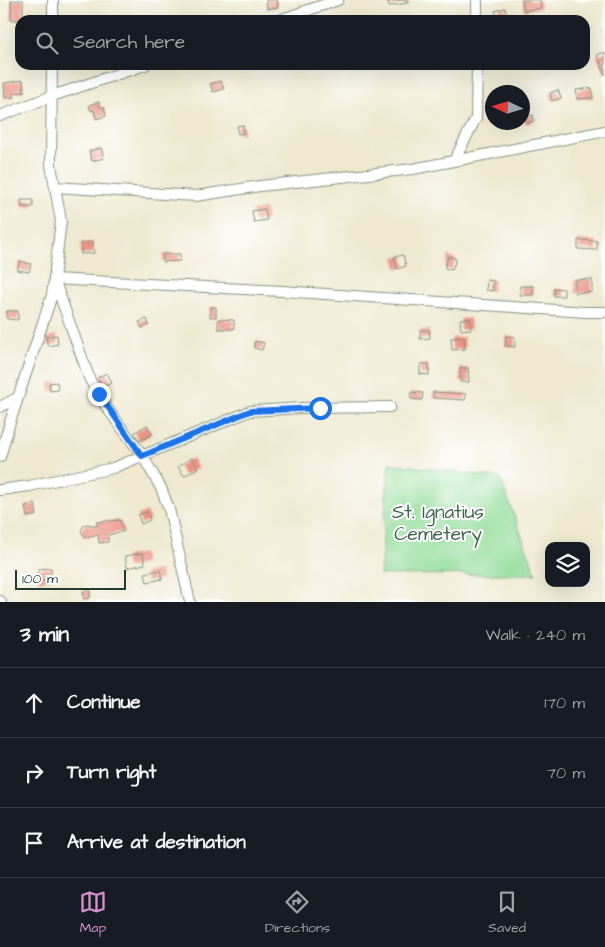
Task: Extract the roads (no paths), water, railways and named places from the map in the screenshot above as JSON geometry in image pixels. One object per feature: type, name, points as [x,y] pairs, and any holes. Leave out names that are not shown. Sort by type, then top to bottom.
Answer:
[{"type":"street","points":[[53,0],[53,15]]},
{"type":"street","points":[[294,15],[338,0]]},
{"type":"street","points":[[477,0],[477,15]]},
{"type":"street","points":[[0,457],[17,398],[52,295],[61,220],[51,165],[52,70]]},
{"type":"street","points":[[0,116],[52,96],[130,70]]},
{"type":"street","points":[[454,161],[476,118],[476,70]]},
{"type":"street","points":[[55,187],[196,196],[260,186],[413,169],[605,131]]},
{"type":"street","points":[[54,279],[282,291],[605,312]]},
{"type":"street","points":[[54,279],[90,380],[142,456],[161,488],[169,509],[190,602]]},
{"type":"street","points":[[0,407],[17,398]]},
{"type":"street","points":[[0,490],[29,486],[113,468],[250,411],[390,407]]},
{"type":"park label","name":"St. Ignatius Cemetery","points":[[438,523]]}]
